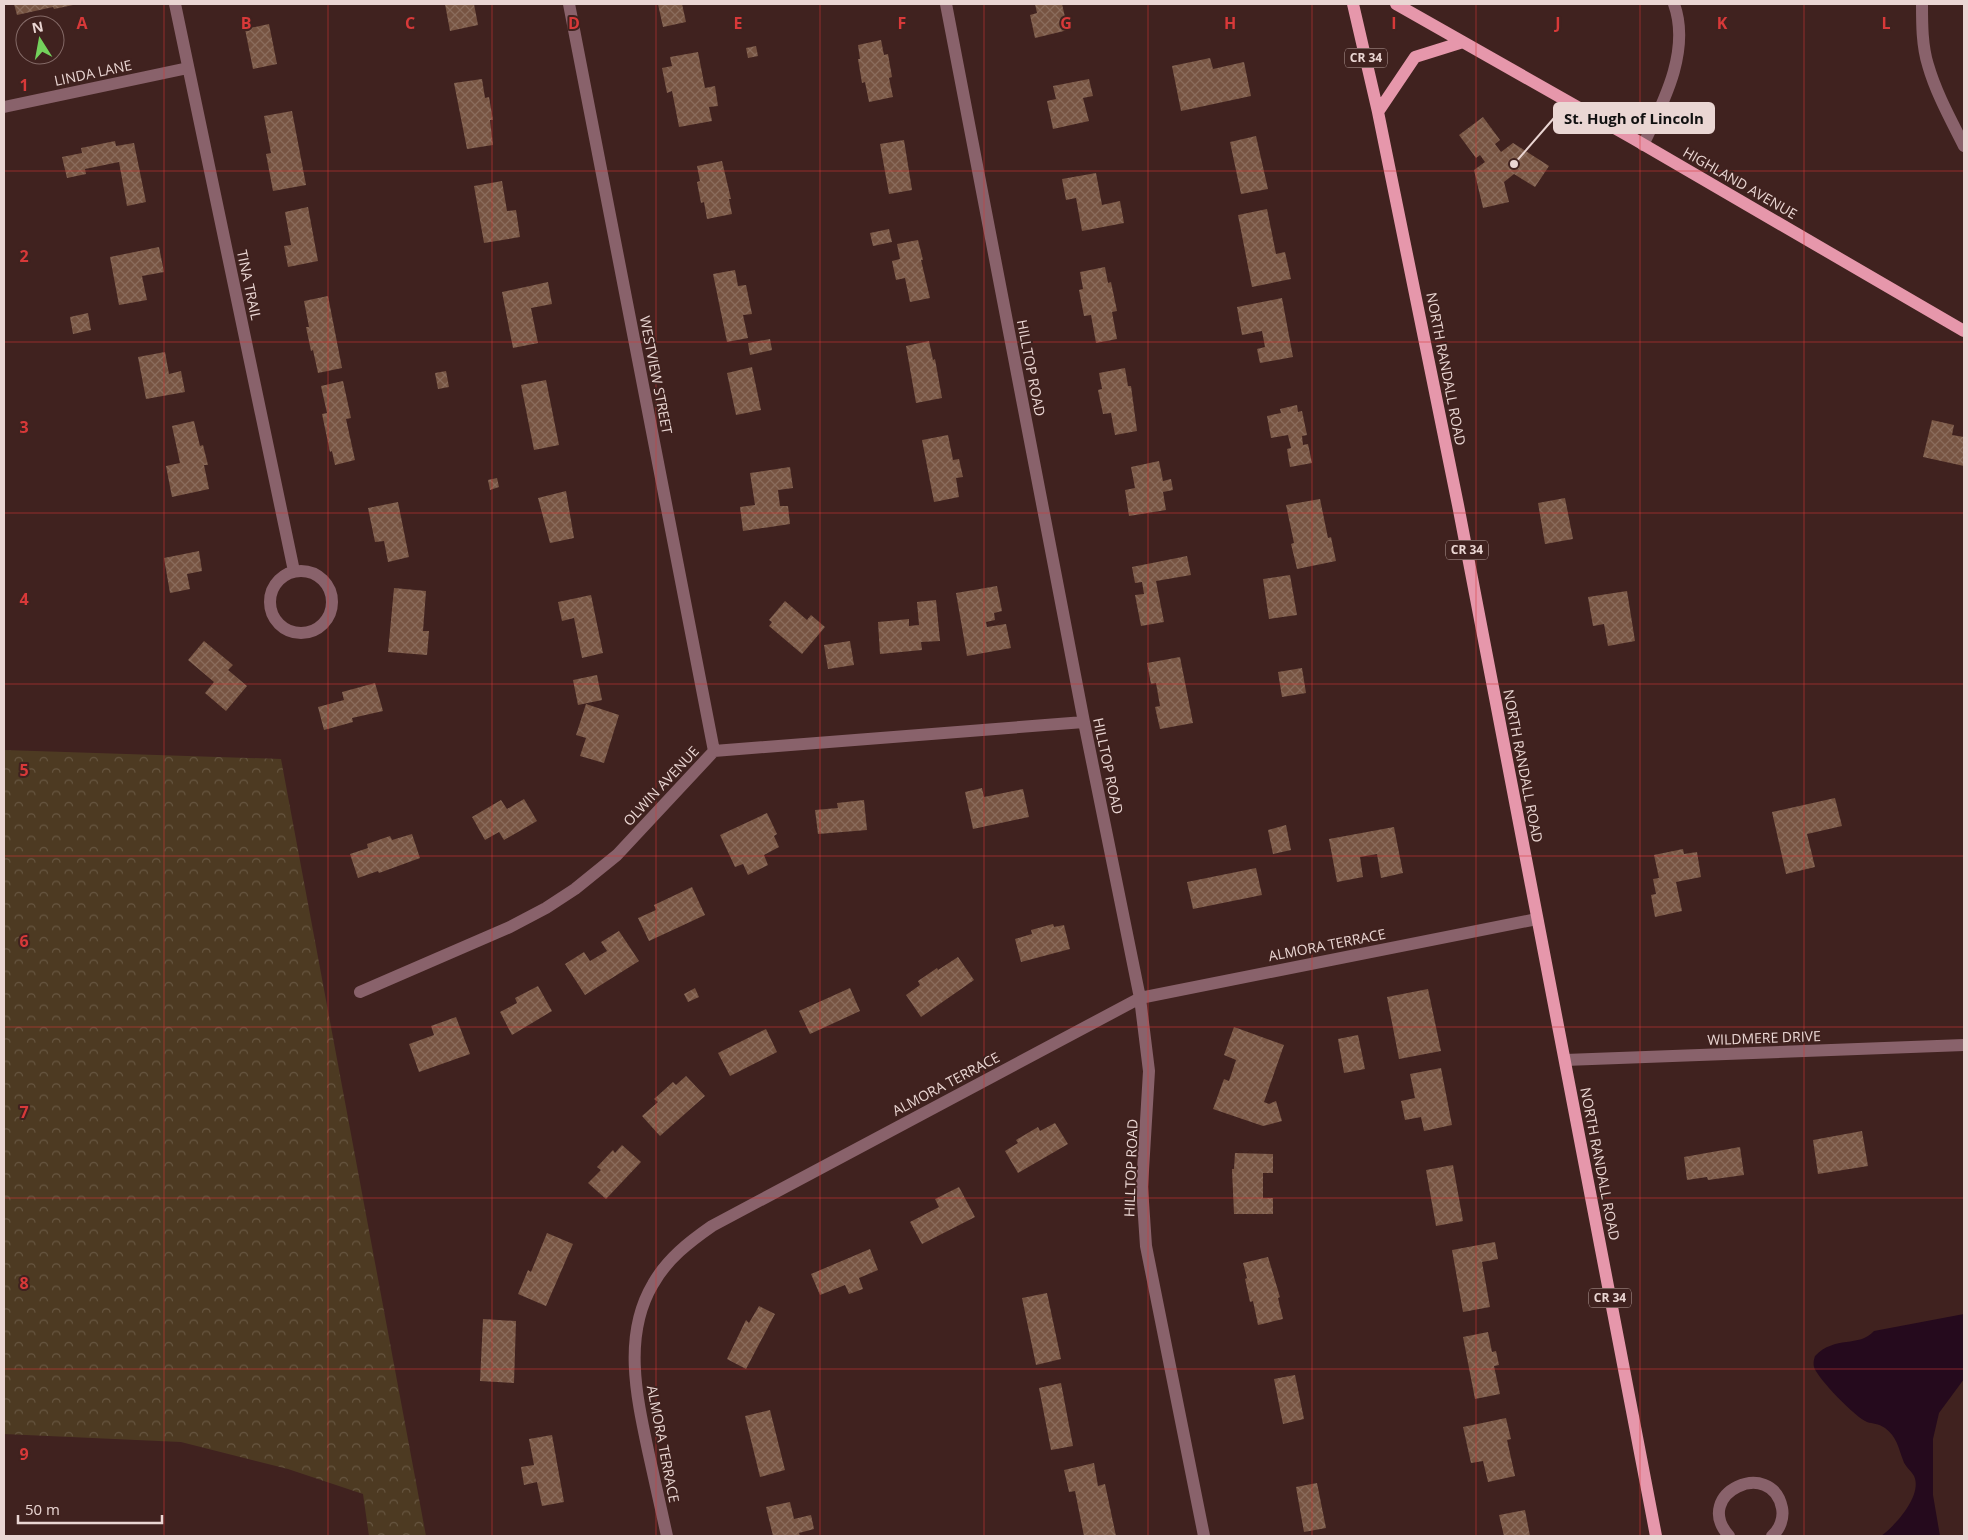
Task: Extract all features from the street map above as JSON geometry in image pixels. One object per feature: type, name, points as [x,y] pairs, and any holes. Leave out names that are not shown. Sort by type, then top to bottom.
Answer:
[{"type":"main road","name":"NORTH RANDALL ROAD","points":[[1353,4],[1378,112],[1456,496],[1656,1536]]},
{"type":"main road","name":"HIGHLAND AVENUE","points":[[1396,4],[1964,331]]},
{"type":"main road","points":[[1378,112],[1416,57],[1462,42]]},
{"type":"street","name":"TINA TRAIL","points":[[175,4],[294,572]]},
{"type":"street","name":"WESTVIEW STREET","points":[[569,4],[714,751]]},
{"type":"street","name":"HILLTOP ROAD","points":[[946,4],[1084,722],[1140,998],[1149,1071],[1142,1187],[1146,1246],[1204,1536]]},
{"type":"street","points":[[1643,145],[1660,109],[1675,65],[1679,46],[1679,26],[1674,4]]},
{"type":"street","points":[[1922,4],[1922,30],[1927,64],[1944,107],[1964,146]]},
{"type":"street","name":"LINDA LANE","points":[[4,107],[188,68]]},
{"type":"street","points":[[306,571],[316,575],[325,582],[330,591],[331,613],[317,629],[307,633],[291,632],[284,629],[270,611],[269,603],[272,588],[285,575],[294,572],[306,571]]},
{"type":"street","name":"OLWIN AVENUE","points":[[360,992],[510,927],[546,908],[575,889],[617,855],[714,751],[1084,722]]},
{"type":"street","name":"ALMORA TERRACE","points":[[667,1536],[640,1414],[634,1356],[636,1334],[645,1300],[652,1285],[672,1258],[689,1242],[712,1226],[1140,998],[1537,919]]},
{"type":"street","name":"WILDMERE DRIVE","points":[[1565,1060],[1964,1045]]},
{"type":"street","points":[[1723,1536],[1720,1523],[1720,1507],[1727,1493],[1735,1486],[1756,1482],[1767,1486],[1775,1493],[1780,1502],[1781,1524],[1772,1536]]},
{"type":"street","points":[[1720,1523],[1729,1536]]},
{"type":"green space","points":[[4,750],[281,759],[426,1536],[369,1536],[363,1494],[288,1469],[181,1442],[4,1434]]},
{"type":"shaded area","points":[[1964,1314],[1964,1379],[1939,1413],[1933,1439],[1933,1495],[1940,1536],[1881,1536],[1900,1518],[1911,1501],[1916,1484],[1914,1476],[1904,1462],[1897,1442],[1889,1431],[1880,1425],[1862,1419],[1846,1406],[1822,1380],[1814,1367],[1815,1356],[1831,1346],[1861,1339],[1874,1331]]},
{"type":"building","points":[[14,4],[73,4],[54,9],[53,7],[17,15]]},
{"type":"building","points":[[445,4],[474,4],[478,25],[450,31]]},
{"type":"building","points":[[658,4],[682,4],[686,22],[663,27]]},
{"type":"building","points":[[1035,4],[1062,4],[1068,30],[1035,38],[1030,15],[1037,13]]},
{"type":"building","points":[[269,24],[277,64],[253,69],[245,29]]},
{"type":"building","points":[[881,40],[884,55],[888,54],[892,77],[889,78],[893,97],[869,102],[865,82],[862,83],[858,45]]},
{"type":"building","points":[[756,46],[758,56],[748,58],[746,48]]},
{"type":"building","points":[[698,52],[705,88],[715,86],[718,106],[709,107],[712,121],[679,127],[672,91],[667,93],[662,68],[672,66],[670,57]]},
{"type":"building","points":[[1210,58],[1213,69],[1244,62],[1251,96],[1181,111],[1172,66]]},
{"type":"building","points":[[482,79],[485,98],[489,97],[493,120],[490,120],[493,145],[467,149],[454,83]]},
{"type":"building","points":[[1089,79],[1093,96],[1083,98],[1089,121],[1053,129],[1047,101],[1056,99],[1053,86]]},
{"type":"building","points":[[292,111],[306,185],[273,191],[266,154],[271,153],[264,116]]},
{"type":"building","points":[[1483,117],[1500,140],[1495,144],[1501,152],[1513,143],[1549,166],[1535,187],[1514,174],[1504,182],[1509,202],[1483,208],[1474,170],[1485,162],[1480,155],[1476,158],[1459,135]]},
{"type":"building","points":[[1256,136],[1268,189],[1241,194],[1230,142]]},
{"type":"building","points":[[904,140],[912,190],[889,194],[880,144]]},
{"type":"building","points":[[115,141],[116,146],[134,143],[146,202],[127,206],[119,162],[85,169],[86,174],[67,178],[62,157],[82,153],[81,148]]},
{"type":"building","points":[[722,161],[731,199],[729,199],[732,214],[707,219],[704,202],[701,203],[697,182],[700,181],[697,166]]},
{"type":"building","points":[[1096,173],[1102,205],[1120,201],[1124,223],[1082,231],[1076,198],[1066,200],[1062,179]]},
{"type":"building","points":[[502,181],[507,211],[516,210],[520,237],[484,243],[474,186]]},
{"type":"building","points":[[308,207],[318,261],[288,267],[284,246],[291,245],[285,212]]},
{"type":"building","points":[[1267,209],[1276,254],[1285,252],[1291,279],[1252,287],[1238,215]]},
{"type":"building","points":[[889,229],[892,242],[873,246],[870,233]]},
{"type":"building","points":[[918,240],[930,298],[910,302],[905,278],[896,280],[892,261],[900,259],[897,244]]},
{"type":"building","points":[[159,247],[164,272],[142,276],[147,300],[119,305],[110,257]]},
{"type":"building","points":[[1105,267],[1108,283],[1111,282],[1117,311],[1112,312],[1117,339],[1096,343],[1091,315],[1084,316],[1079,290],[1083,289],[1080,272]]},
{"type":"building","points":[[735,270],[738,286],[746,285],[752,314],[743,315],[748,338],[727,342],[713,274]]},
{"type":"building","points":[[548,282],[552,304],[531,308],[538,343],[513,348],[502,292]]},
{"type":"building","points":[[328,296],[342,368],[318,373],[306,327],[309,327],[304,301]]},
{"type":"building","points":[[1282,298],[1293,357],[1260,363],[1257,349],[1265,347],[1262,331],[1242,335],[1237,307]]},
{"type":"building","points":[[88,313],[91,330],[73,334],[70,317]]},
{"type":"building","points":[[770,339],[772,350],[750,355],[748,343]]},
{"type":"building","points":[[929,341],[933,360],[935,359],[942,398],[916,403],[906,346]]},
{"type":"building","points":[[165,352],[169,374],[181,371],[185,392],[146,399],[138,357]]},
{"type":"building","points":[[752,367],[761,410],[736,415],[727,373]]},
{"type":"building","points":[[1125,368],[1128,386],[1131,386],[1137,431],[1115,435],[1111,413],[1103,414],[1098,390],[1102,389],[1099,373]]},
{"type":"building","points":[[446,371],[449,387],[438,389],[435,373]]},
{"type":"building","points":[[546,380],[559,445],[534,450],[521,385]]},
{"type":"building","points":[[343,381],[351,418],[346,419],[355,460],[335,465],[332,451],[330,452],[322,414],[327,413],[321,386]]},
{"type":"building","points":[[1297,405],[1298,412],[1302,411],[1307,435],[1302,436],[1303,445],[1308,444],[1312,463],[1290,467],[1287,449],[1291,448],[1288,435],[1271,438],[1267,416],[1281,413],[1280,409]]},
{"type":"building","points":[[1932,420],[1954,425],[1952,435],[1964,437],[1964,466],[1923,457]]},
{"type":"building","points":[[194,421],[200,446],[203,445],[208,465],[204,465],[209,489],[172,497],[166,466],[180,463],[172,426]]},
{"type":"building","points":[[948,435],[953,460],[959,459],[963,477],[956,478],[959,497],[934,502],[922,440]]},
{"type":"building","points":[[1159,461],[1163,481],[1171,479],[1173,490],[1163,492],[1166,510],[1129,516],[1125,490],[1135,488],[1131,467]]},
{"type":"building","points":[[790,467],[793,488],[778,490],[780,506],[788,506],[790,524],[743,531],[740,507],[755,505],[750,473]]},
{"type":"building","points":[[497,478],[499,487],[490,490],[488,480]]},
{"type":"building","points":[[566,491],[574,538],[550,543],[538,498]]},
{"type":"building","points":[[1565,498],[1573,539],[1545,544],[1538,503]]},
{"type":"building","points":[[1320,499],[1328,538],[1331,537],[1336,561],[1297,569],[1291,544],[1294,543],[1286,505]]},
{"type":"building","points":[[398,502],[409,557],[388,562],[384,541],[375,542],[368,508]]},
{"type":"building","points":[[199,551],[202,571],[187,574],[190,589],[170,593],[164,558]]},
{"type":"building","points":[[1187,556],[1191,575],[1156,581],[1164,622],[1141,626],[1135,595],[1144,594],[1142,582],[1135,583],[1132,567]]},
{"type":"building","points":[[1290,575],[1297,615],[1269,619],[1263,579]]},
{"type":"building","points":[[997,586],[1002,611],[994,613],[995,620],[986,622],[987,627],[1006,624],[1011,648],[967,656],[956,593]]},
{"type":"building","points":[[394,588],[426,591],[423,631],[429,631],[427,655],[388,652]]},
{"type":"building","points":[[1627,591],[1635,641],[1608,646],[1604,624],[1593,626],[1588,597]]},
{"type":"building","points":[[591,595],[603,653],[582,658],[574,618],[562,621],[558,602]]},
{"type":"building","points":[[936,600],[940,641],[921,642],[922,650],[880,654],[878,622],[909,619],[909,626],[919,625],[917,602]]},
{"type":"building","points":[[785,601],[807,620],[811,615],[825,627],[802,654],[769,626],[772,622],[769,620]]},
{"type":"building","points":[[204,641],[233,665],[228,670],[247,686],[226,711],[205,693],[214,682],[188,660]]},
{"type":"building","points":[[850,641],[854,665],[828,669],[824,645]]},
{"type":"building","points":[[1180,657],[1193,723],[1160,729],[1155,707],[1160,706],[1156,683],[1151,684],[1147,663]]},
{"type":"building","points":[[1302,668],[1306,693],[1282,697],[1278,672]]},
{"type":"building","points":[[597,675],[602,700],[578,705],[573,680]]},
{"type":"building","points":[[375,683],[383,711],[352,718],[353,722],[324,730],[318,707],[344,700],[342,692]]},
{"type":"building","points":[[586,704],[619,715],[604,763],[580,756],[586,738],[576,735]]},
{"type":"building","points":[[982,788],[984,797],[1023,789],[1029,817],[973,829],[965,792]]},
{"type":"building","points":[[1835,798],[1842,826],[1807,834],[1815,867],[1786,874],[1772,812]]},
{"type":"building","points":[[524,799],[537,821],[504,840],[499,832],[485,840],[472,817],[501,800],[507,809]]},
{"type":"building","points":[[864,800],[867,830],[818,834],[815,810],[838,808],[837,803]]},
{"type":"building","points":[[767,813],[777,834],[774,836],[779,847],[764,855],[768,865],[748,875],[743,864],[735,867],[720,835]]},
{"type":"building","points":[[1286,825],[1291,850],[1273,854],[1268,830]]},
{"type":"building","points":[[1394,827],[1403,873],[1381,878],[1377,854],[1360,857],[1363,877],[1337,882],[1329,839]]},
{"type":"building","points":[[412,834],[420,858],[379,873],[378,871],[358,878],[350,854],[368,848],[367,844],[390,836],[392,840]]},
{"type":"building","points":[[1683,849],[1684,854],[1697,852],[1701,877],[1676,882],[1682,911],[1655,917],[1651,895],[1656,894],[1653,879],[1659,878],[1654,855]]},
{"type":"building","points":[[1256,868],[1262,895],[1193,909],[1187,882]]},
{"type":"building","points":[[692,887],[705,915],[649,941],[638,918],[656,910],[654,905]]},
{"type":"building","points":[[1053,924],[1054,927],[1064,925],[1070,949],[1021,962],[1015,939],[1032,934],[1031,930]]},
{"type":"building","points":[[619,931],[639,961],[585,995],[565,964],[584,952],[590,961],[607,951],[601,942]]},
{"type":"building","points":[[958,957],[974,980],[921,1017],[906,995],[920,985],[918,981]]},
{"type":"building","points":[[538,986],[552,1011],[512,1035],[500,1012],[517,1003],[515,998]]},
{"type":"building","points":[[695,988],[699,997],[688,1002],[684,994]]},
{"type":"building","points":[[850,988],[860,1011],[810,1034],[799,1011]]},
{"type":"building","points":[[1428,989],[1441,1051],[1399,1059],[1387,997]]},
{"type":"building","points":[[456,1017],[470,1054],[419,1072],[409,1044],[434,1035],[431,1026]]},
{"type":"building","points":[[1234,1027],[1284,1045],[1264,1102],[1269,1104],[1276,1101],[1282,1121],[1263,1126],[1213,1109],[1224,1079],[1229,1081],[1236,1060],[1224,1055]]},
{"type":"building","points":[[766,1029],[777,1052],[730,1076],[718,1053]]},
{"type":"building","points":[[1358,1035],[1365,1069],[1344,1073],[1338,1039]]},
{"type":"building","points":[[1441,1068],[1452,1125],[1424,1131],[1421,1117],[1405,1120],[1401,1101],[1415,1098],[1410,1074]]},
{"type":"building","points":[[686,1076],[705,1096],[660,1136],[642,1116],[658,1102],[654,1099],[673,1082],[676,1085]]},
{"type":"building","points":[[1055,1123],[1068,1144],[1018,1173],[1005,1151],[1018,1143],[1016,1140],[1038,1127],[1040,1131]]},
{"type":"building","points":[[1862,1131],[1868,1166],[1818,1174],[1813,1140]]},
{"type":"building","points":[[622,1145],[641,1162],[606,1199],[588,1183],[601,1170],[597,1167],[613,1150],[615,1153]]},
{"type":"building","points":[[1740,1147],[1744,1175],[1708,1180],[1707,1177],[1687,1180],[1684,1157]]},
{"type":"building","points":[[1235,1153],[1273,1154],[1273,1173],[1263,1173],[1263,1198],[1273,1198],[1273,1214],[1234,1214],[1232,1169],[1234,1169]]},
{"type":"building","points":[[1453,1165],[1463,1221],[1436,1226],[1426,1170]]},
{"type":"building","points":[[959,1187],[975,1217],[922,1244],[910,1222],[939,1207],[935,1199]]},
{"type":"building","points":[[547,1233],[573,1244],[546,1306],[518,1294],[528,1270],[531,1272]]},
{"type":"building","points":[[1495,1242],[1498,1259],[1482,1262],[1490,1307],[1463,1312],[1452,1250]]},
{"type":"building","points":[[870,1249],[878,1270],[859,1278],[863,1289],[849,1294],[845,1285],[820,1295],[811,1274]]},
{"type":"building","points":[[1268,1257],[1280,1297],[1278,1298],[1283,1319],[1258,1325],[1253,1301],[1250,1302],[1243,1263]]},
{"type":"building","points":[[1047,1293],[1061,1359],[1036,1365],[1022,1298]]},
{"type":"building","points":[[759,1306],[775,1314],[746,1369],[727,1359],[746,1320],[749,1323]]},
{"type":"building","points":[[483,1319],[516,1321],[514,1383],[480,1381]]},
{"type":"building","points":[[1488,1332],[1492,1352],[1496,1351],[1499,1365],[1494,1366],[1500,1394],[1475,1399],[1463,1337]]},
{"type":"building","points":[[1295,1375],[1304,1419],[1283,1424],[1274,1379]]},
{"type":"building","points":[[1061,1383],[1073,1446],[1051,1450],[1039,1388]]},
{"type":"building","points":[[770,1410],[785,1470],[760,1477],[745,1416]]},
{"type":"building","points":[[1506,1418],[1511,1439],[1507,1440],[1515,1476],[1488,1482],[1483,1461],[1471,1463],[1463,1427]]},
{"type":"building","points":[[552,1435],[564,1502],[542,1506],[537,1482],[524,1485],[521,1467],[534,1465],[529,1439]]},
{"type":"building","points":[[1094,1463],[1098,1486],[1105,1484],[1116,1536],[1084,1536],[1075,1491],[1069,1492],[1064,1470]]},
{"type":"building","points":[[1317,1483],[1326,1528],[1304,1532],[1296,1487]]},
{"type":"building","points":[[790,1502],[794,1519],[811,1515],[814,1529],[799,1533],[800,1536],[773,1536],[766,1507]]},
{"type":"building","points":[[1525,1510],[1530,1536],[1504,1536],[1499,1515]]},
{"type":"place","name":"St. Hugh of Lincoln","points":[[1514,164]]}]
